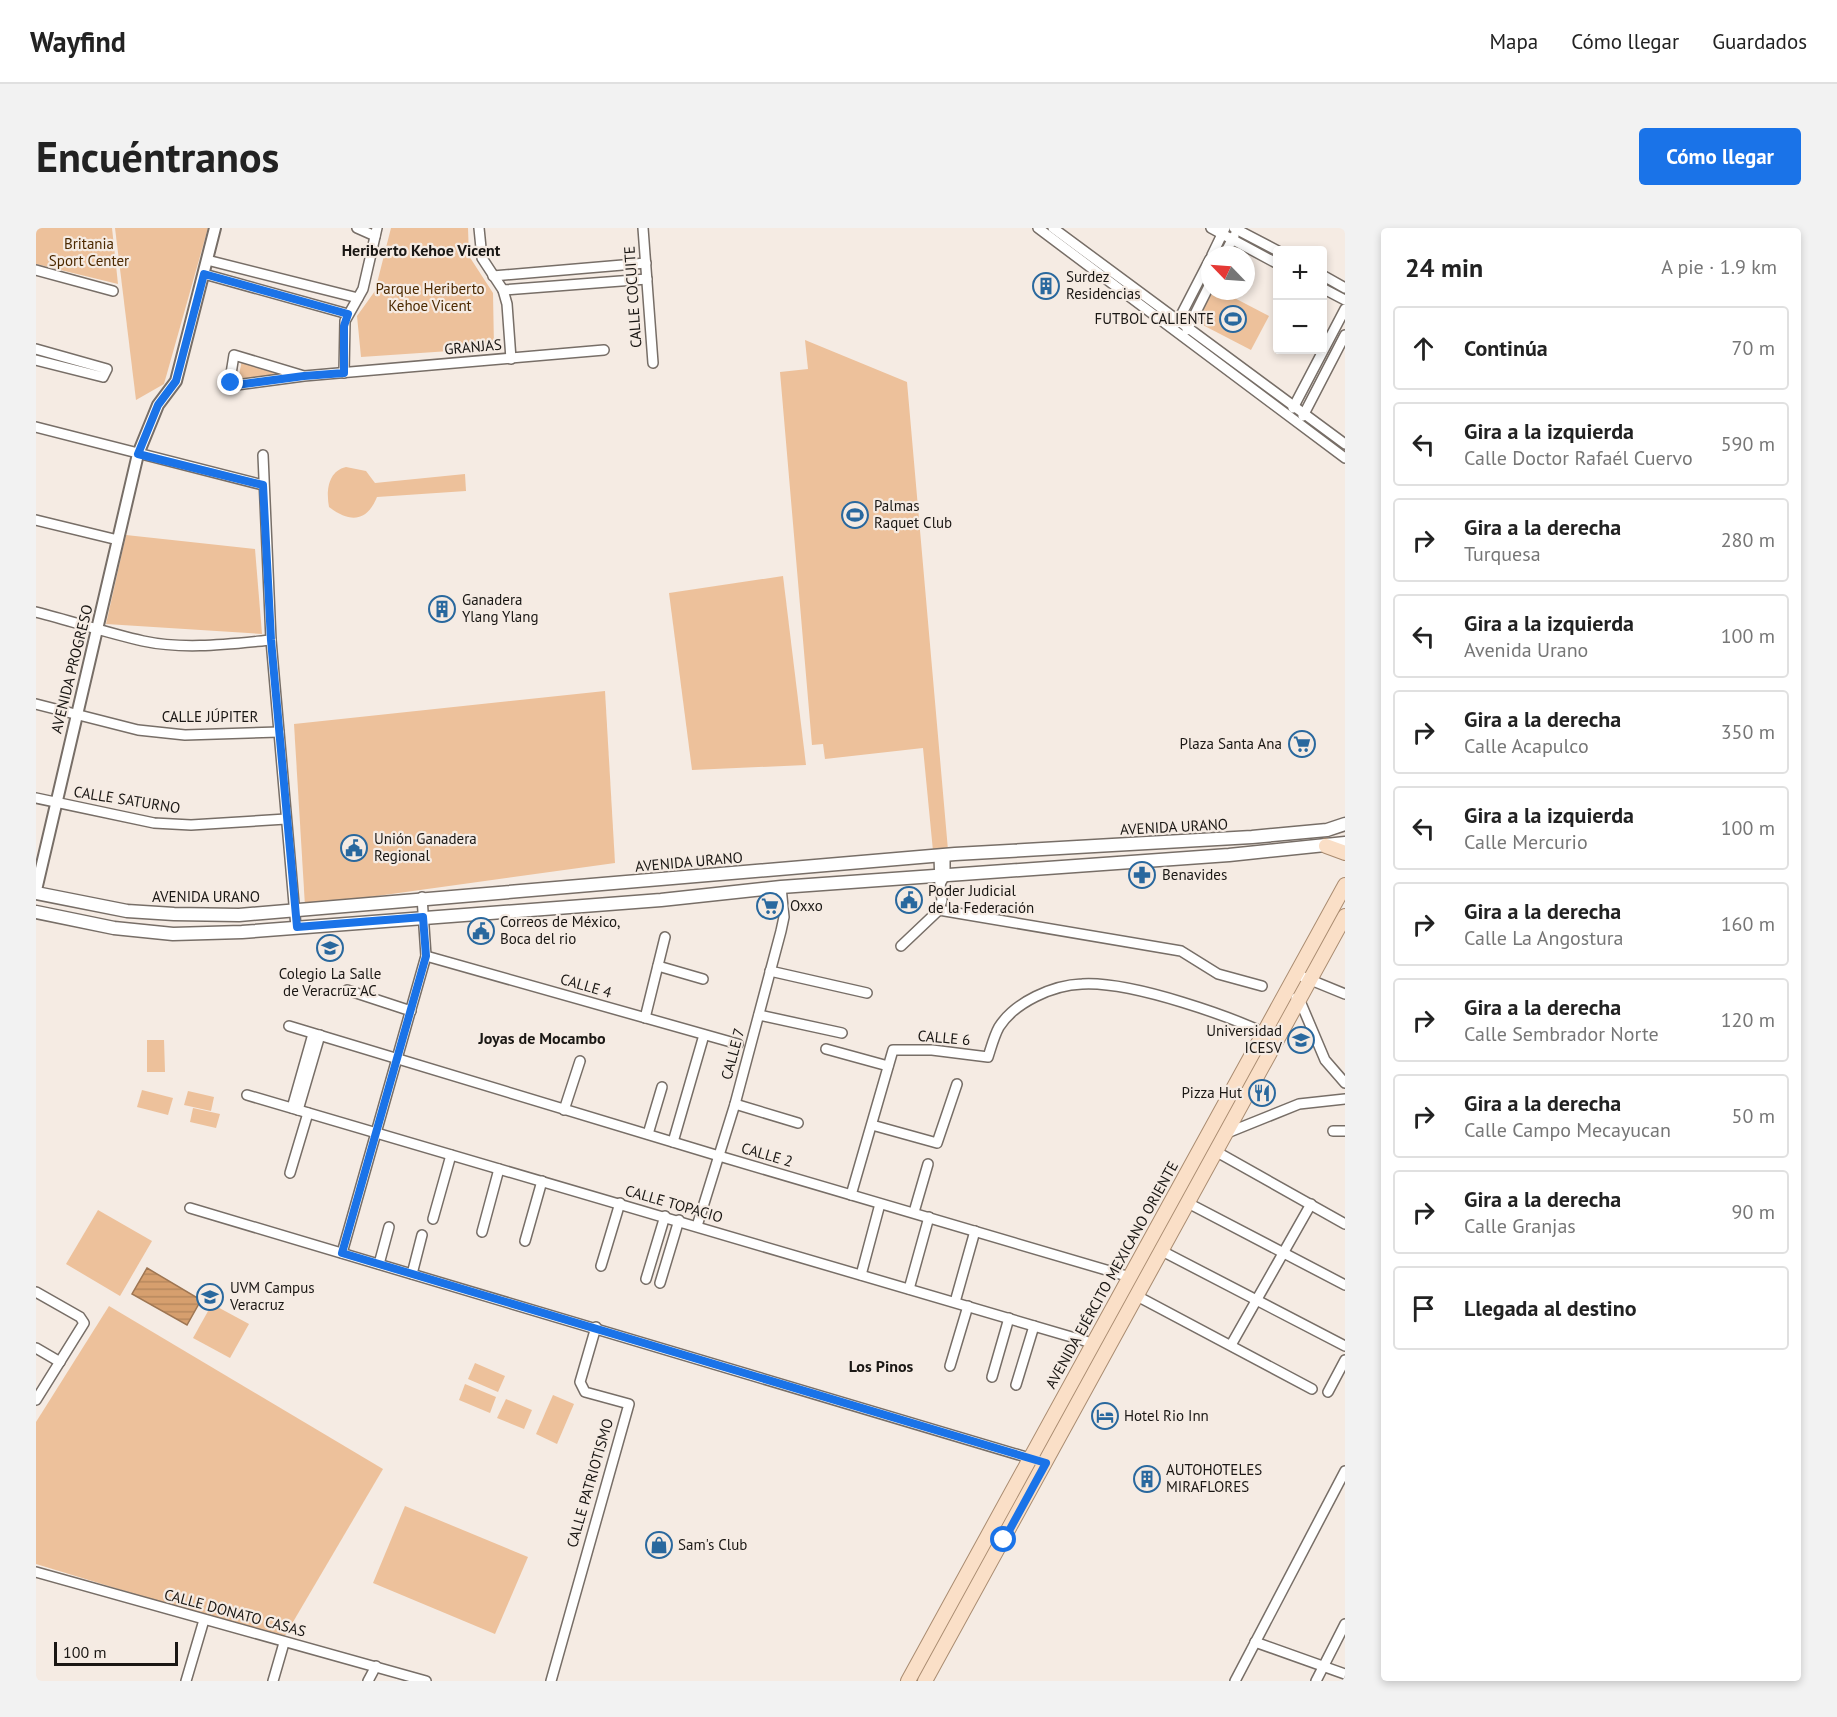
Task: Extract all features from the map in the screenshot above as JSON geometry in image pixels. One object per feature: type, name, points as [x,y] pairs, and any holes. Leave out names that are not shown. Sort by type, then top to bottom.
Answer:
[{"type":"main road","name":"AVENIDA URANO","points":[[36,892],[127,911],[239,915],[422,897],[942,855],[1233,839],[1327,830],[1345,824]]},
{"type":"main road","name":"AVENIDA URANO","points":[[36,912],[114,928],[173,934],[661,900],[781,887],[942,879],[1345,843]]},
{"type":"main road","points":[[1326,846],[1345,853]]},
{"type":"main road","points":[[848,863],[850,883]]},
{"type":"main road","name":"AVENIDA EJÉRCITO MEXICANO ORIENTE","points":[[908,1681],[1345,885]]},
{"type":"main road","points":[[925,1681],[1279,1040],[1345,916]]},
{"type":"street","name":"AVENIDA PROGRESO","points":[[36,892],[54,803],[138,454],[158,405],[176,381],[215,228]]},
{"type":"street","points":[[344,373],[344,326],[358,298],[376,232],[357,228]]},
{"type":"street","points":[[479,228],[482,258],[503,290],[507,304],[511,359]]},
{"type":"street","name":"CALLE COCUITE","points":[[643,228],[653,363]]},
{"type":"street","points":[[1039,228],[1051,231],[1179,320],[1345,444]]},
{"type":"street","points":[[1211,228],[1224,231],[1232,239],[1273,261]]},
{"type":"street","points":[[1228,246],[1236,229],[1273,248]]},
{"type":"street","points":[[1051,231],[1183,337],[1345,458]]},
{"type":"street","points":[[1216,246],[1224,231]]},
{"type":"street","points":[[207,260],[358,298]]},
{"type":"street","points":[[493,276],[646,263]]},
{"type":"street","points":[[36,270],[113,291]]},
{"type":"street","points":[[204,274],[348,314]]},
{"type":"street","points":[[1174,330],[1201,277]]},
{"type":"street","points":[[1327,277],[1345,288]]},
{"type":"street","points":[[273,293],[279,278]]},
{"type":"street","points":[[503,290],[647,279]]},
{"type":"street","points":[[1327,290],[1345,300]]},
{"type":"street","points":[[1183,337],[1202,300]]},
{"type":"street","points":[[1288,416],[1345,309]]},
{"type":"street","points":[[1299,424],[1345,335]]},
{"type":"street","points":[[36,349],[107,369],[103,377],[36,360]]},
{"type":"street","name":"GRANJAS","points":[[304,376],[234,355],[231,383],[236,385],[304,376],[604,350]]},
{"type":"street","points":[[36,428],[263,485]]},
{"type":"street","points":[[263,455],[271,640],[297,927]]},
{"type":"street","points":[[36,520],[118,540]]},
{"type":"street","points":[[36,612],[143,641],[166,644],[224,645],[271,640]]},
{"type":"street","name":"CALLE JÚPITER","points":[[36,704],[138,730],[185,735],[279,732]]},
{"type":"street","name":"CALLE SATURNO","points":[[36,798],[127,818],[182,825],[286,819]]},
{"type":"street","points":[[901,946],[939,910],[942,900],[942,855]]},
{"type":"street","name":"CALLE 7","points":[[697,1226],[735,1104],[784,917],[781,887]]},
{"type":"street","points":[[342,1253],[426,956],[422,897]]},
{"type":"street","points":[[939,910],[1180,951],[1218,974],[1262,986]]},
{"type":"street","points":[[645,1018],[665,937]]},
{"type":"street","name":"CALLE 4","points":[[426,956],[738,1044]]},
{"type":"street","points":[[657,966],[703,979]]},
{"type":"street","points":[[770,971],[867,993]]},
{"type":"street","points":[[1296,974],[1345,994]]},
{"type":"street","name":"CALLE 6","points":[[888,1066],[893,1050],[932,1050],[988,1057],[999,1027],[1019,1007],[1039,995],[1080,984],[1105,985],[1143,992],[1264,1032],[1279,1040]]},
{"type":"street","points":[[347,990],[411,1011]]},
{"type":"street","points":[[1286,991],[1300,1001],[1325,1060],[1345,1083]]},
{"type":"street","points":[[759,1015],[842,1032]]},
{"type":"street","name":"CALLE 2","points":[[289,1026],[396,1060],[1130,1277]]},
{"type":"street","points":[[290,1173],[299,1110],[316,1035]]},
{"type":"street","points":[[673,1142],[704,1035]]},
{"type":"street","points":[[826,1049],[888,1066],[851,1195]]},
{"type":"street","points":[[564,1110],[580,1061]]},
{"type":"street","points":[[872,1125],[937,1143],[957,1084]]},
{"type":"street","points":[[648,1134],[662,1087]]},
{"type":"street","name":"CALLE TOPACIO","points":[[247,1095],[1092,1343]]},
{"type":"street","points":[[1227,1133],[1299,1104],[1345,1099]]},
{"type":"street","points":[[735,1104],[798,1123]]},
{"type":"street","points":[[1333,1131],[1345,1131]]},
{"type":"street","points":[[1217,1152],[1345,1224]]},
{"type":"street","points":[[434,1219],[451,1155]]},
{"type":"street","points":[[914,1212],[928,1164]]},
{"type":"street","points":[[482,1232],[499,1169]]},
{"type":"street","points":[[525,1241],[542,1181]]},
{"type":"street","points":[[601,1266],[620,1203]]},
{"type":"street","points":[[1188,1203],[1345,1285]]},
{"type":"street","points":[[861,1275],[880,1204]]},
{"type":"street","points":[[1231,1345],[1311,1204]]},
{"type":"street","points":[[190,1208],[596,1327],[1046,1463]]},
{"type":"street","points":[[646,1279],[665,1216]]},
{"type":"street","points":[[909,1289],[929,1217]]},
{"type":"street","points":[[660,1283],[679,1220]]},
{"type":"street","points":[[379,1264],[389,1227]]},
{"type":"street","points":[[955,1302],[975,1231]]},
{"type":"street","points":[[412,1274],[422,1235]]},
{"type":"street","points":[[1162,1251],[1345,1346]]},
{"type":"street","points":[[36,1292],[84,1319],[84,1323],[36,1400]]},
{"type":"street","points":[[1137,1296],[1312,1389]]},
{"type":"street","points":[[950,1366],[968,1306]]},
{"type":"street","points":[[992,1377],[1009,1318]]},
{"type":"street","points":[[1016,1385],[1034,1326]]},
{"type":"street","name":"CALLE PATRIOTISMO","points":[[550,1681],[628,1404],[585,1392],[580,1388],[596,1327]]},
{"type":"street","points":[[36,1348],[60,1362]]},
{"type":"street","points":[[1328,1392],[1345,1360]]},
{"type":"street","points":[[1235,1681],[1341,1490],[1345,1471]]},
{"type":"street","name":"CALLE DONATO CASAS","points":[[36,1572],[426,1681]]},
{"type":"street","points":[[186,1681],[204,1620]]},
{"type":"street","points":[[1316,1681],[1345,1624]]},
{"type":"street","points":[[1256,1642],[1322,1668],[1345,1674]]},
{"type":"street","points":[[273,1681],[284,1643]]},
{"type":"street","points":[[368,1681],[376,1666]]},
{"type":"green space","name":"Britania Sport Center","points":[[36,228],[112,228],[118,284],[36,264]]},
{"type":"green space","points":[[115,228],[208,228],[164,384],[136,400]]},
{"type":"green space","name":"Parque Heriberto Kehoe Vicent","points":[[391,228],[468,228],[469,256],[493,293],[494,348],[361,357],[357,316],[375,291]]},
{"type":"green space","name":"FUTBOL CALIENTE","points":[[1208,300],[1238,300],[1269,316],[1251,350],[1197,322]]},
{"type":"green space","name":"Palmas Raquet Club","points":[[805,340],[907,382],[948,850],[933,851],[923,748],[825,759],[823,744],[812,745],[780,372],[808,369]]},
{"type":"green space","points":[[242,360],[276,374],[238,380]]},
{"type":"green space","points":[[346,467],[366,471],[375,483],[465,474],[466,491],[377,497],[363,515],[344,516],[329,507],[328,488],[335,473]]},
{"type":"green space","points":[[126,535],[255,549],[262,634],[106,624]]},
{"type":"green space","points":[[783,576],[806,765],[692,770],[669,593]]},
{"type":"green space","points":[[605,691],[615,863],[305,906],[294,724]]},
{"type":"green space","points":[[147,1040],[164,1040],[165,1072],[147,1072]]},
{"type":"green space","points":[[142,1090],[173,1098],[168,1115],[137,1107]]},
{"type":"green space","points":[[188,1091],[214,1097],[211,1111],[184,1105]]},
{"type":"green space","points":[[193,1108],[220,1114],[216,1128],[190,1122]]},
{"type":"green space","points":[[98,1210],[152,1241],[120,1296],[66,1264]]},
{"type":"green space","points":[[212,1304],[249,1324],[230,1358],[193,1338]]},
{"type":"green space","points":[[109,1306],[383,1469],[283,1639],[36,1564],[36,1422]]},
{"type":"green space","points":[[475,1363],[505,1376],[498,1392],[468,1379]]},
{"type":"green space","points":[[465,1384],[496,1397],[490,1413],[459,1400]]},
{"type":"green space","points":[[553,1395],[574,1404],[557,1444],[536,1434]]},
{"type":"green space","points":[[506,1399],[532,1410],[524,1429],[497,1418]]},
{"type":"green space","points":[[405,1506],[528,1557],[495,1634],[373,1583]]},
{"type":"shaded area","points":[[147,1268],[201,1300],[187,1325],[132,1294]]},
{"type":"place","name":"Surdez Residencias","points":[[1046,286]]},
{"type":"place","name":"FUTBOL CALIENTE","points":[[1233,319]]},
{"type":"place","name":"Palmas Raquet Club","points":[[855,515]]},
{"type":"place","name":"Ganadera Ylang Ylang","points":[[442,609]]},
{"type":"place","name":"Plaza Santa Ana","points":[[1302,744]]},
{"type":"place","name":"Unión Ganadera Regional","points":[[354,848]]},
{"type":"place","name":"Benavides","points":[[1142,875]]},
{"type":"place","name":"Poder Judicial de la Federación","points":[[909,900]]},
{"type":"place","name":"Oxxo","points":[[770,906]]},
{"type":"place","name":"Correos de México, Boca del rio","points":[[481,931]]},
{"type":"place","name":"Colegio La Salle de Veracruz AC","points":[[330,948]]},
{"type":"place","name":"Universidad ICESV","points":[[1301,1040]]},
{"type":"place","name":"Pizza Hut","points":[[1262,1093]]},
{"type":"place","name":"UVM Campus Veracruz","points":[[210,1297]]},
{"type":"place","name":"Hotel Rio Inn","points":[[1105,1416]]},
{"type":"place","name":"AUTOHOTELES MIRAFLORES","points":[[1147,1479]]},
{"type":"place","name":"Sam's Club","points":[[659,1545]]},
{"type":"district","name":"Heriberto Kehoe Vicent","points":[[421,250]]},
{"type":"district","name":"Joyas de Mocambo","points":[[542,1038]]},
{"type":"district","name":"Los Pinos","points":[[881,1366]]},
{"type":"route","points":[[231,383],[236,385],[344,373],[344,326],[348,314],[204,274],[176,381],[154,412],[138,454],[263,485],[271,640],[297,927],[423,917],[426,956],[342,1253],[1046,1463],[1004,1540]]}]
